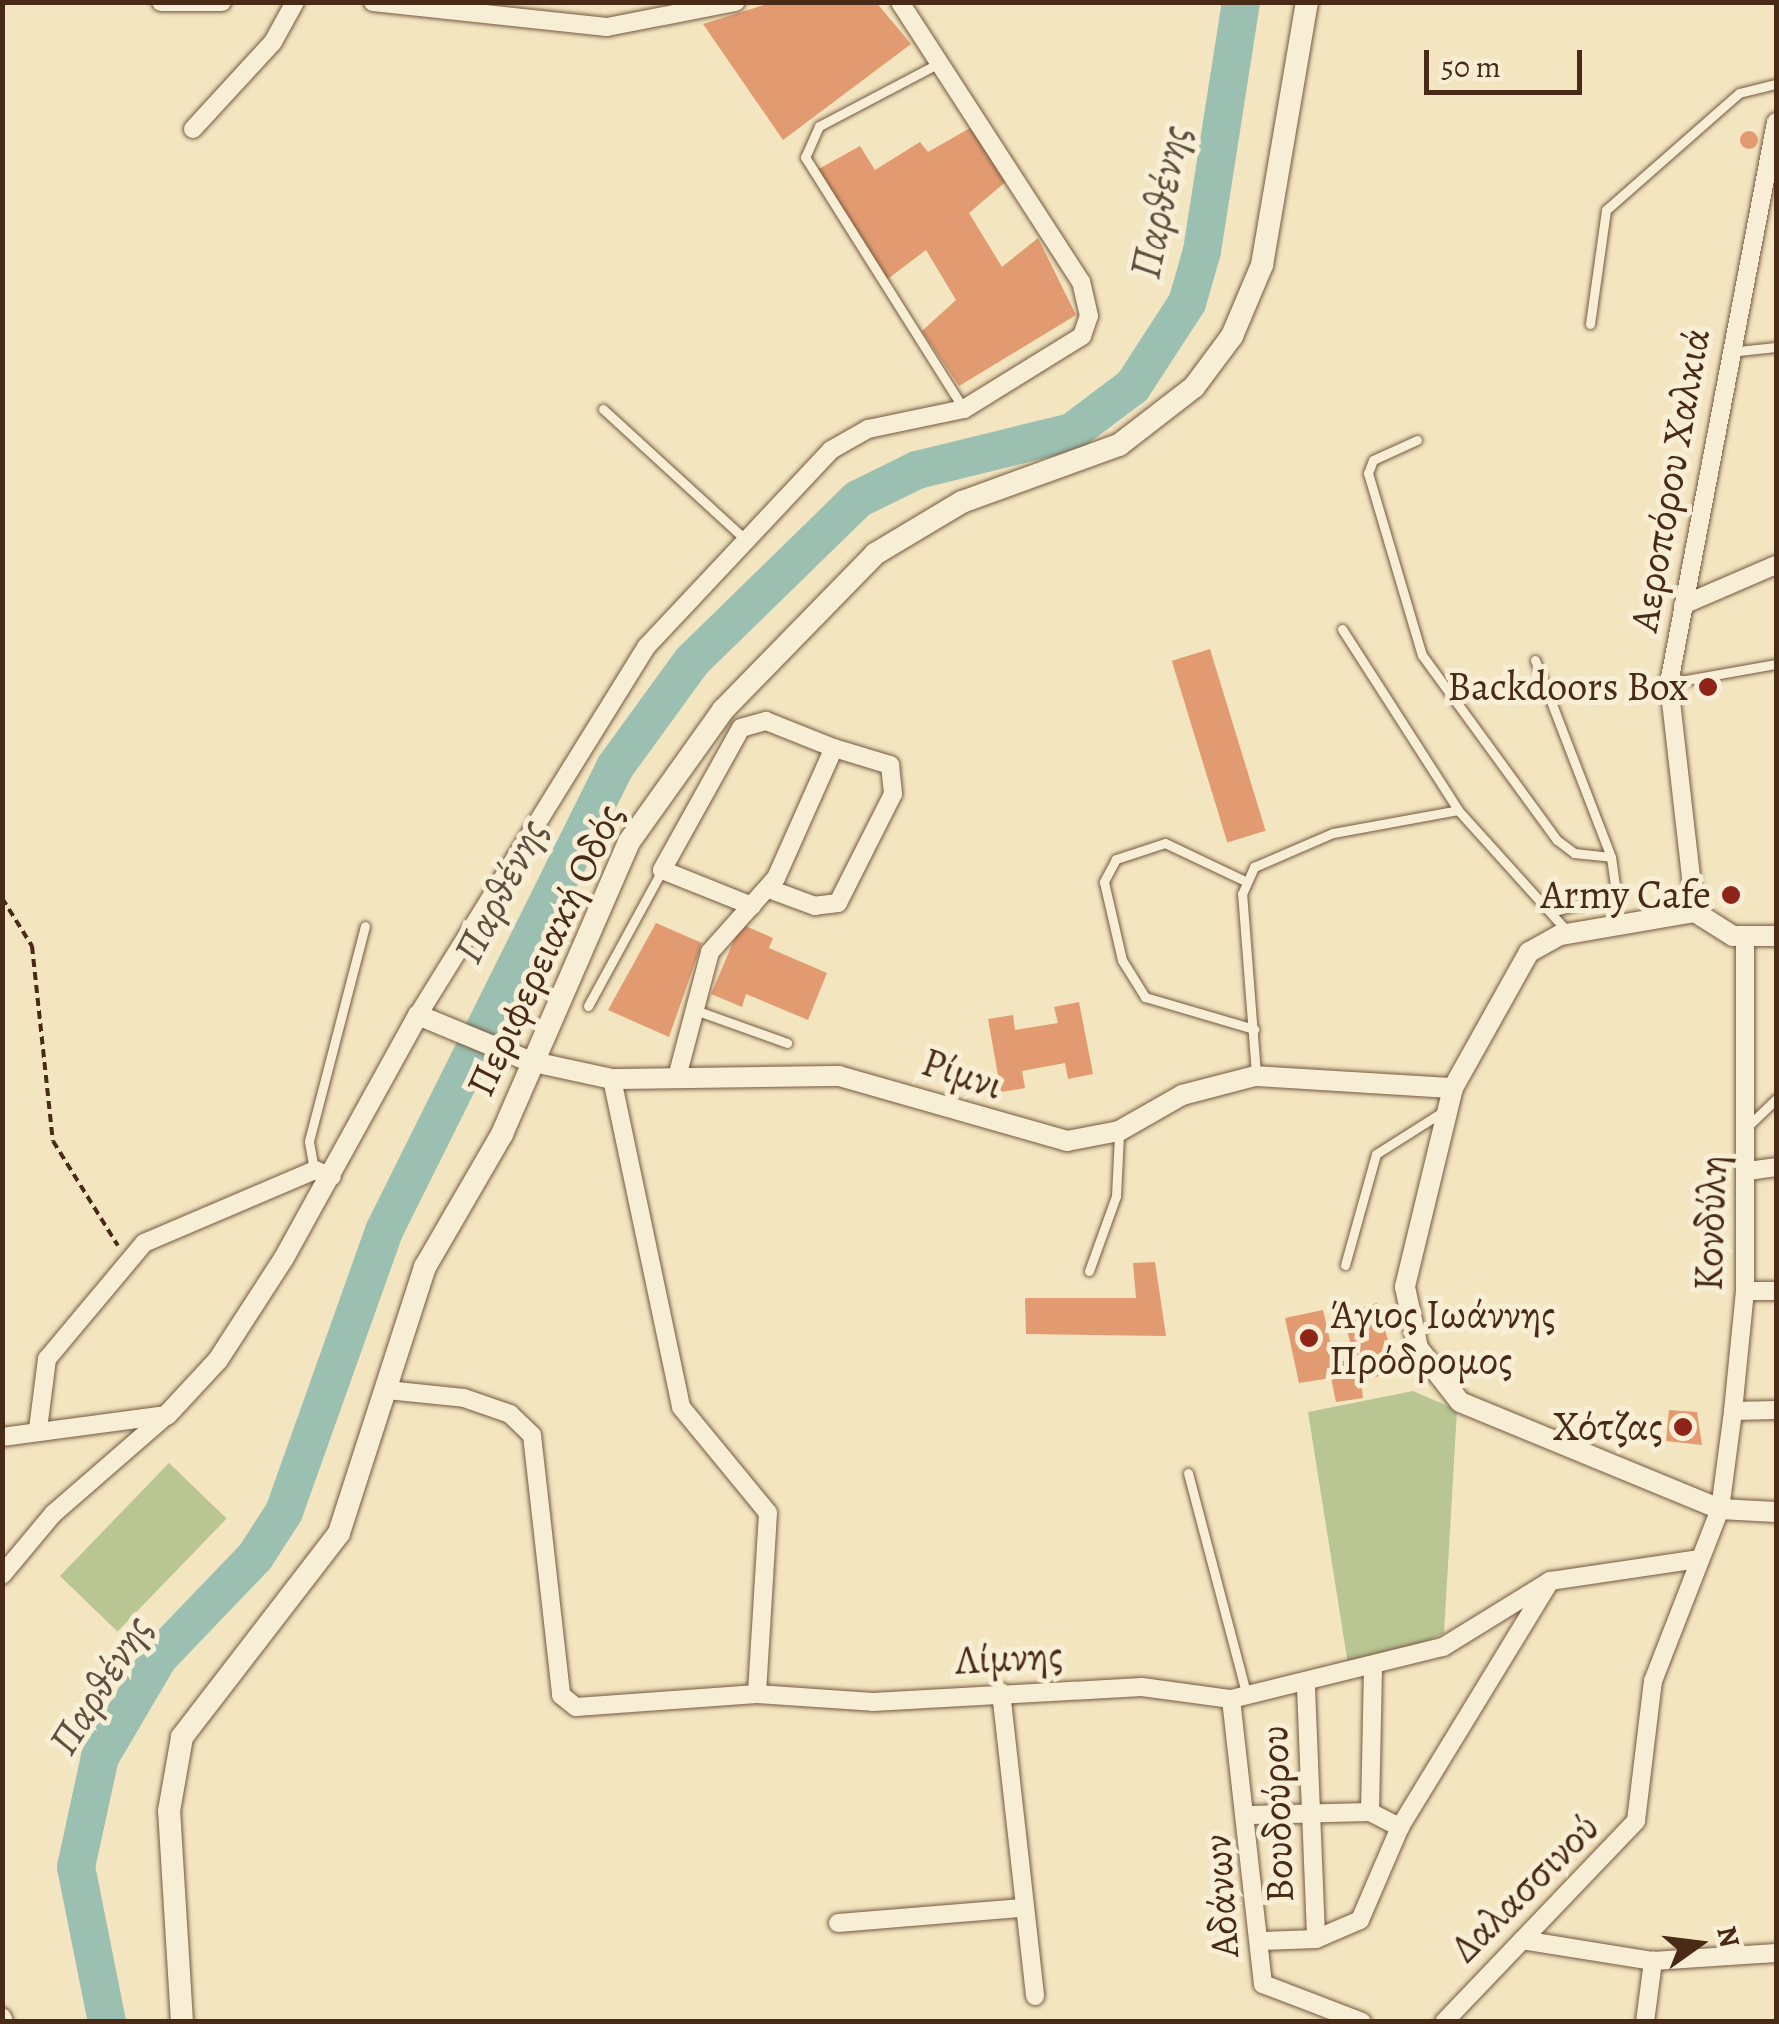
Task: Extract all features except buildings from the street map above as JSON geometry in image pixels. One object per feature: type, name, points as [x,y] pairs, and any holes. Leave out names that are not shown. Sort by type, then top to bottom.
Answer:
[{"type":"main road","name":"Περιφερειακή Οδός","points":[[182,2022],[172,1769],[193,1718],[339,1533],[425,1267],[502,1134],[528,1061],[629,842],[723,710],[824,600],[933,516],[1144,430],[1216,359],[1262,265],[1307,2]]},
{"type":"street","points":[[161,2],[222,2]]},
{"type":"street","points":[[192,128],[273,42],[295,2]]},
{"type":"street","points":[[373,2],[607,27],[736,2]]},
{"type":"street","points":[[2,1575],[52,1514],[168,1415],[218,1360],[418,1015],[647,646],[831,450],[868,428],[964,409],[1050,364],[1082,336],[1089,316],[1055,236],[943,61],[900,2]]},
{"type":"street","name":"Αεροπόρου Χαλκιά","points":[[1696,912],[1669,683],[1727,352],[1774,150],[1776,122]]},
{"type":"street","points":[[1682,604],[1776,566]]},
{"type":"street","points":[[752,906],[662,870],[741,728],[766,721],[890,765],[893,794],[838,903],[815,906],[769,889]]},
{"type":"street","points":[[678,1077],[710,952],[769,889],[834,748]]},
{"type":"street","points":[[1776,936],[1746,938],[1696,912],[1570,934],[1529,952],[1452,1088],[1406,1287],[1433,1377],[1486,1416],[1720,1509],[1776,1512]]},
{"type":"street","name":"Κονδύλη","points":[[1720,1509],[1745,1290],[1746,938]]},
{"type":"street","name":"Ρίμνι","points":[[418,1015],[528,1061],[612,1078],[839,1076],[1040,1138],[1119,1131],[1182,1094],[1255,1076],[1452,1088]]},
{"type":"street","points":[[612,1078],[681,1407],[768,1513],[757,1694]]},
{"type":"street","points":[[1748,1172],[1776,1168]]},
{"type":"street","points":[[38,1428],[46,1358],[126,1259],[144,1243],[324,1174]]},
{"type":"street","points":[[1745,1290],[1776,1291]]},
{"type":"street","name":"Λίμνης","points":[[387,1390],[464,1398],[510,1414],[532,1435],[565,1702],[757,1694],[873,1702],[1142,1687],[1239,1697],[1373,1671],[1443,1648],[1550,1581],[1699,1559]]},
{"type":"street","points":[[1733,1411],[1776,1410]]},
{"type":"street","points":[[2,1438],[38,1428],[168,1415]]},
{"type":"street","name":"Δαλασσινού","points":[[1444,2022],[1636,1821],[1653,1681],[1720,1509]]},
{"type":"street","points":[[1262,1941],[1316,1939],[1360,1920],[1400,1826],[1550,1581]]},
{"type":"street","points":[[1370,1812],[1373,1671]]},
{"type":"street","name":"Βουδούρου","points":[[1306,1687],[1316,1816],[1316,1939]]},
{"type":"street","points":[[1001,1692],[1022,1908],[1035,1996]]},
{"type":"street","name":"Αδάνων","points":[[1239,1697],[1266,1988],[1362,2022]]},
{"type":"street","points":[[1250,1815],[1370,1812],[1400,1826]]},
{"type":"street","points":[[838,1924],[1022,1908]]},
{"type":"street","points":[[1522,1940],[1653,1961],[1776,1953]]},
{"type":"street","points":[[1645,2022],[1653,1961]]},
{"type":"lane","points":[[943,61],[819,126],[806,158],[964,409]]},
{"type":"lane","points":[[1590,324],[1606,210],[1739,93],[1776,84]]},
{"type":"lane","points":[[1727,352],[1776,347]]},
{"type":"lane","points":[[603,409],[746,540]]},
{"type":"lane","points":[[1417,440],[1374,460],[1368,473],[1422,655],[1557,840],[1574,853],[1611,857]]},
{"type":"lane","points":[[1342,629],[1458,810],[1570,934]]},
{"type":"lane","points":[[1535,660],[1611,857],[1616,894],[1551,912]]},
{"type":"lane","points":[[1669,683],[1776,664]]},
{"type":"lane","points":[[1243,880],[1333,832],[1458,810]]},
{"type":"lane","points":[[1243,880],[1165,843],[1116,858],[1104,882],[1122,960],[1144,997],[1254,1029]]},
{"type":"lane","points":[[588,1006],[662,870]]},
{"type":"lane","points":[[1243,880],[1255,1076]]},
{"type":"lane","points":[[324,1174],[312,1126],[365,926]]},
{"type":"lane","points":[[695,1010],[787,1043]]},
{"type":"lane","points":[[1748,1126],[1776,1099]]},
{"type":"lane","points":[[1345,1265],[1376,1154],[1446,1110]]},
{"type":"lane","points":[[1089,1271],[1116,1196],[1119,1131]]},
{"type":"lane","points":[[1188,1474],[1239,1697]]},
{"type":"path","points":[[2,898],[32,946],[53,1141],[126,1259]]},
{"type":"green space","points":[[1413,1391],[1457,1410],[1444,1633],[1350,1677],[1308,1412]]},
{"type":"green space","points":[[169,1463],[227,1519],[117,1632],[60,1576]]},
{"type":"waterway","name":"Παρθένης","points":[[107,2022],[76,1867],[100,1757],[159,1657],[255,1557],[284,1512],[384,1231],[615,767],[692,661],[858,499],[917,470],[1072,432],[1133,386],[1187,303],[1202,251],[1241,2]]},
{"type":"place","name":"Backdoors Box","points":[[1708,687]]},
{"type":"place","name":"Army Cafe","points":[[1731,895]]},
{"type":"place","name":"Άγιος Ιωάννης Πρόδρομος","points":[[1309,1338]]},
{"type":"place","name":"Χότζας","points":[[1683,1427]]}]
